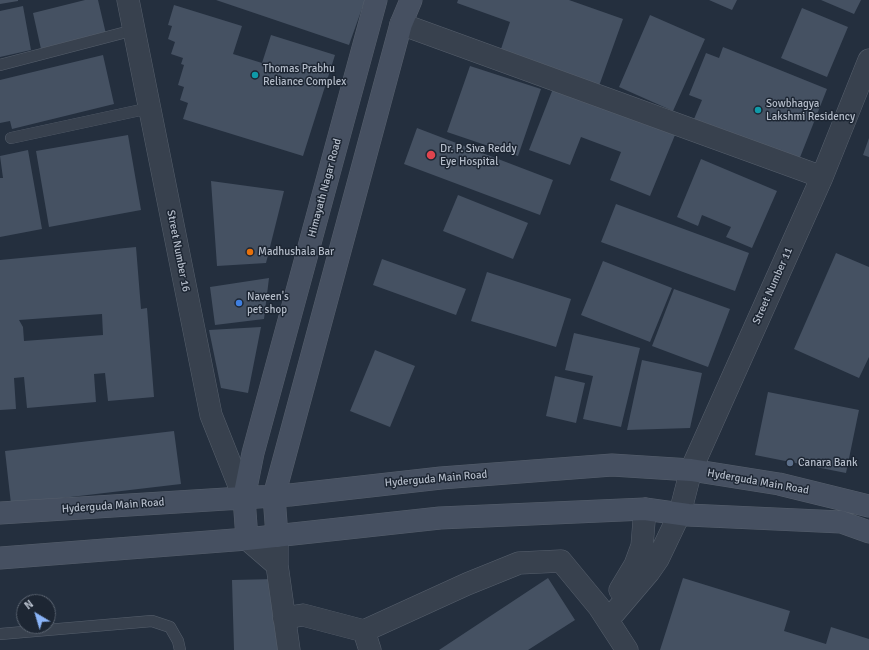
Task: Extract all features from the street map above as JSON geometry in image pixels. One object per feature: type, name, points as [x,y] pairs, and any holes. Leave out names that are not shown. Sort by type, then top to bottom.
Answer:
[{"type":"main road","name":"Himayath Nagar Road","points":[[247,539],[244,498],[253,453],[376,0]]},
{"type":"main road","points":[[277,536],[274,496],[401,24],[411,0]]},
{"type":"main road","name":"Hyderguda Main Road","points":[[0,514],[274,496],[441,478],[612,466],[691,470],[779,484],[869,506]]},
{"type":"main road","points":[[0,558],[247,539],[440,518],[645,509],[680,514],[841,522],[869,532]]},
{"type":"street","name":"Street Number 16","points":[[128,0],[211,415],[244,498]]},
{"type":"street","points":[[401,24],[822,177]]},
{"type":"street","name":"Street Number 11","points":[[603,612],[615,612],[649,572],[658,559],[680,514],[691,470],[822,177],[869,60]]},
{"type":"street","points":[[603,612],[635,565],[642,546],[645,509]]},
{"type":"street","points":[[277,536],[277,565],[289,650]]},
{"type":"street","points":[[247,539],[277,565]]},
{"type":"street","points":[[284,618],[303,615],[367,641],[467,584],[519,563],[561,561],[603,612],[627,650]]},
{"type":"lane","points":[[0,65],[134,30]]},
{"type":"lane","points":[[11,138],[150,108]]},
{"type":"lane","points":[[0,634],[152,621],[170,627],[178,641],[180,650]]},
{"type":"building","points":[[0,0],[18,0],[18,1],[0,4]]},
{"type":"building","points":[[85,0],[98,0],[106,34],[41,49],[33,13]]},
{"type":"building","points":[[216,0],[365,0],[349,45]]},
{"type":"building","points":[[458,0],[569,0],[623,19],[599,86],[500,52],[510,22],[457,3]]},
{"type":"building","points":[[709,0],[737,0],[732,10]]},
{"type":"building","points":[[821,0],[861,0],[854,14]]},
{"type":"building","name":"Thomas Prabhu Reliance Complex","points":[[174,5],[242,26],[233,54],[262,63],[271,35],[335,55],[303,156],[183,119],[188,103],[180,100],[184,87],[178,85],[184,65],[181,64],[183,58],[171,54],[175,42],[168,39],[172,26],[168,25]]},
{"type":"building","points":[[23,6],[31,50],[0,57],[0,11]]},
{"type":"building","points":[[802,8],[848,27],[827,77],[781,58]]},
{"type":"building","points":[[650,15],[705,39],[673,111],[619,87]]},
{"type":"building","name":"Sowbhagya Lakshmi Residency","points":[[723,47],[827,89],[799,160],[694,119],[702,100],[689,95],[706,53],[719,58]]},
{"type":"building","points":[[103,55],[114,104],[12,129],[10,121],[0,123],[0,80]]},
{"type":"building","points":[[470,66],[541,89],[518,156],[447,132]]},
{"type":"building","points":[[554,86],[675,135],[650,196],[610,180],[621,152],[581,137],[570,165],[529,150]]},
{"type":"building","points":[[417,128],[553,180],[540,215],[404,164]]},
{"type":"building","points":[[128,135],[141,210],[49,227],[36,151]]},
{"type":"building","points":[[869,138],[869,157],[863,155]]},
{"type":"building","points":[[28,150],[42,229],[0,237],[0,178],[3,178],[0,156]]},
{"type":"building","points":[[701,159],[777,191],[752,248],[726,237],[731,227],[702,215],[698,226],[677,217]]},
{"type":"building","points":[[211,181],[284,191],[266,263],[217,266]]},
{"type":"building","points":[[458,195],[528,223],[513,259],[443,231]]},
{"type":"building","points":[[616,204],[749,253],[735,291],[601,242]]},
{"type":"building","points":[[136,247],[141,309],[147,308],[154,397],[108,401],[105,373],[94,374],[96,402],[27,408],[24,377],[14,378],[16,409],[0,410],[0,260]],"holes":[[[102,314],[103,335],[24,341],[23,327],[19,320]]]},
{"type":"building","points":[[836,253],[869,267],[869,357],[859,378],[794,349]]},
{"type":"building","points":[[382,259],[466,289],[456,315],[373,285]]},
{"type":"building","points":[[603,261],[672,288],[650,342],[581,315]]},
{"type":"building","points":[[487,272],[571,299],[556,347],[471,321]]},
{"type":"building","name":"Naveen's pet shop","points":[[269,278],[264,319],[215,325],[210,287]]},
{"type":"building","points":[[674,289],[730,309],[708,367],[652,346]]},
{"type":"building","points":[[261,327],[248,393],[221,388],[209,330]]},
{"type":"building","points":[[574,333],[640,348],[621,427],[583,419],[593,376],[565,370]]},
{"type":"building","points":[[375,350],[415,366],[390,427],[350,411]]},
{"type":"building","points":[[642,360],[702,373],[690,428],[627,430]]},
{"type":"building","points":[[555,376],[585,383],[576,423],[546,416]]},
{"type":"building","points":[[768,392],[859,410],[846,473],[755,455]]},
{"type":"building","points":[[174,431],[181,484],[11,504],[5,451]]},
{"type":"building","points":[[548,578],[575,620],[528,650],[439,650]]},
{"type":"building","points":[[683,578],[790,611],[784,631],[826,644],[831,627],[869,639],[869,650],[660,650]]},
{"type":"building","points":[[275,579],[278,650],[234,650],[232,580]]},
{"type":"place","name":"Thomas Prabhu Reliance Complex","points":[[255,75]]},
{"type":"place","name":"Sowbhagya Lakshmi Residency","points":[[758,110]]},
{"type":"place","name":"Dr. P. Siva Reddy Eye Hospital","points":[[431,155]]},
{"type":"place","name":"Madhushala Bar","points":[[250,252]]},
{"type":"place","name":"Naveen's pet shop","points":[[239,303]]},
{"type":"place","name":"Canara Bank","points":[[790,463]]}]
